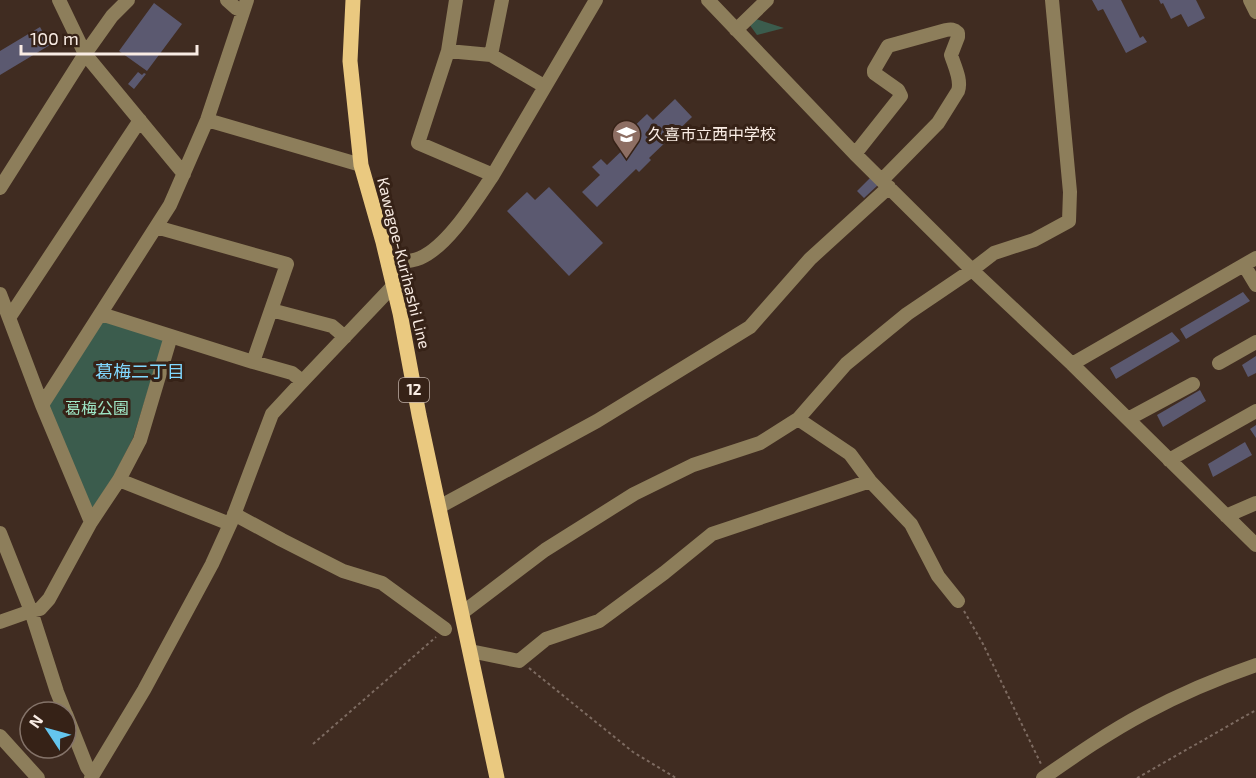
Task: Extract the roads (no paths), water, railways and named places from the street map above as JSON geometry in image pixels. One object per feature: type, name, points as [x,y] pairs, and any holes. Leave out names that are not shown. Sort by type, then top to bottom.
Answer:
[{"type":"main road","name":"Kawagoe-Kurihashi Line","points":[[353,0],[350,62],[361,165],[393,286],[497,778]]},
{"type":"street","points":[[58,0],[85,54],[184,174]]},
{"type":"street","points":[[0,188],[85,54],[112,16],[128,0]]},
{"type":"street","points":[[227,0],[236,8],[245,5]]},
{"type":"street","points":[[456,0],[448,51],[418,143],[493,175]]},
{"type":"street","points":[[491,55],[502,0]]},
{"type":"street","points":[[388,264],[411,261],[432,252],[452,231],[493,175],[596,0]]},
{"type":"street","points":[[708,0],[885,184],[1256,545]]},
{"type":"street","points":[[736,30],[767,0]]},
{"type":"street","points":[[462,613],[545,550],[634,494],[693,465],[760,443],[798,419],[846,364],[907,314],[994,254],[1034,240],[1069,221],[1070,192],[1052,0]]},
{"type":"street","points":[[1250,0],[1256,12]]},
{"type":"street","points":[[42,405],[170,205],[207,120],[245,5]]},
{"type":"street","points":[[439,507],[597,422],[750,327],[810,259],[885,184],[938,123],[960,86],[951,55],[958,33],[952,29],[946,30],[888,46],[874,73],[898,90],[901,96],[855,154]]},
{"type":"street","points":[[448,51],[491,55],[544,87]]},
{"type":"street","points":[[9,318],[140,120]]},
{"type":"street","points":[[207,120],[361,165]]},
{"type":"street","points":[[156,227],[287,264],[254,362]]},
{"type":"street","points":[[1072,364],[1250,262],[1256,285]]},
{"type":"street","points":[[78,744],[92,776],[144,690],[212,564],[232,519],[269,420],[302,381],[393,286]]},
{"type":"street","points":[[0,294],[42,405],[91,522]]},
{"type":"street","points":[[271,310],[332,327],[345,337]]},
{"type":"street","points":[[101,314],[292,373],[302,381]]},
{"type":"street","points":[[0,622],[40,609],[49,598],[140,440],[171,336]]},
{"type":"street","points":[[1219,363],[1256,342]]},
{"type":"street","points":[[1128,419],[1193,384]]},
{"type":"street","points":[[1169,460],[1256,411]]},
{"type":"street","points":[[798,419],[850,454],[870,481],[911,524],[938,576],[958,601]]},
{"type":"street","points":[[119,480],[232,519],[282,540],[343,571],[382,583],[445,629]]},
{"type":"street","points":[[470,651],[519,661],[546,639],[599,621],[712,534],[870,481]]},
{"type":"street","points":[[1226,516],[1256,502]]},
{"type":"street","points":[[0,533],[31,611],[60,700]]},
{"type":"street","points":[[1045,777],[1144,713],[1217,679],[1256,665]]},
{"type":"street","points":[[0,736],[35,777]]},
{"type":"place","name":"久喜市立西中学校","points":[[627,160]]},
{"type":"district","name":"葛梅二丁目","points":[[140,372]]},
{"type":"park label","name":"葛梅公園","points":[[97,408]]}]
